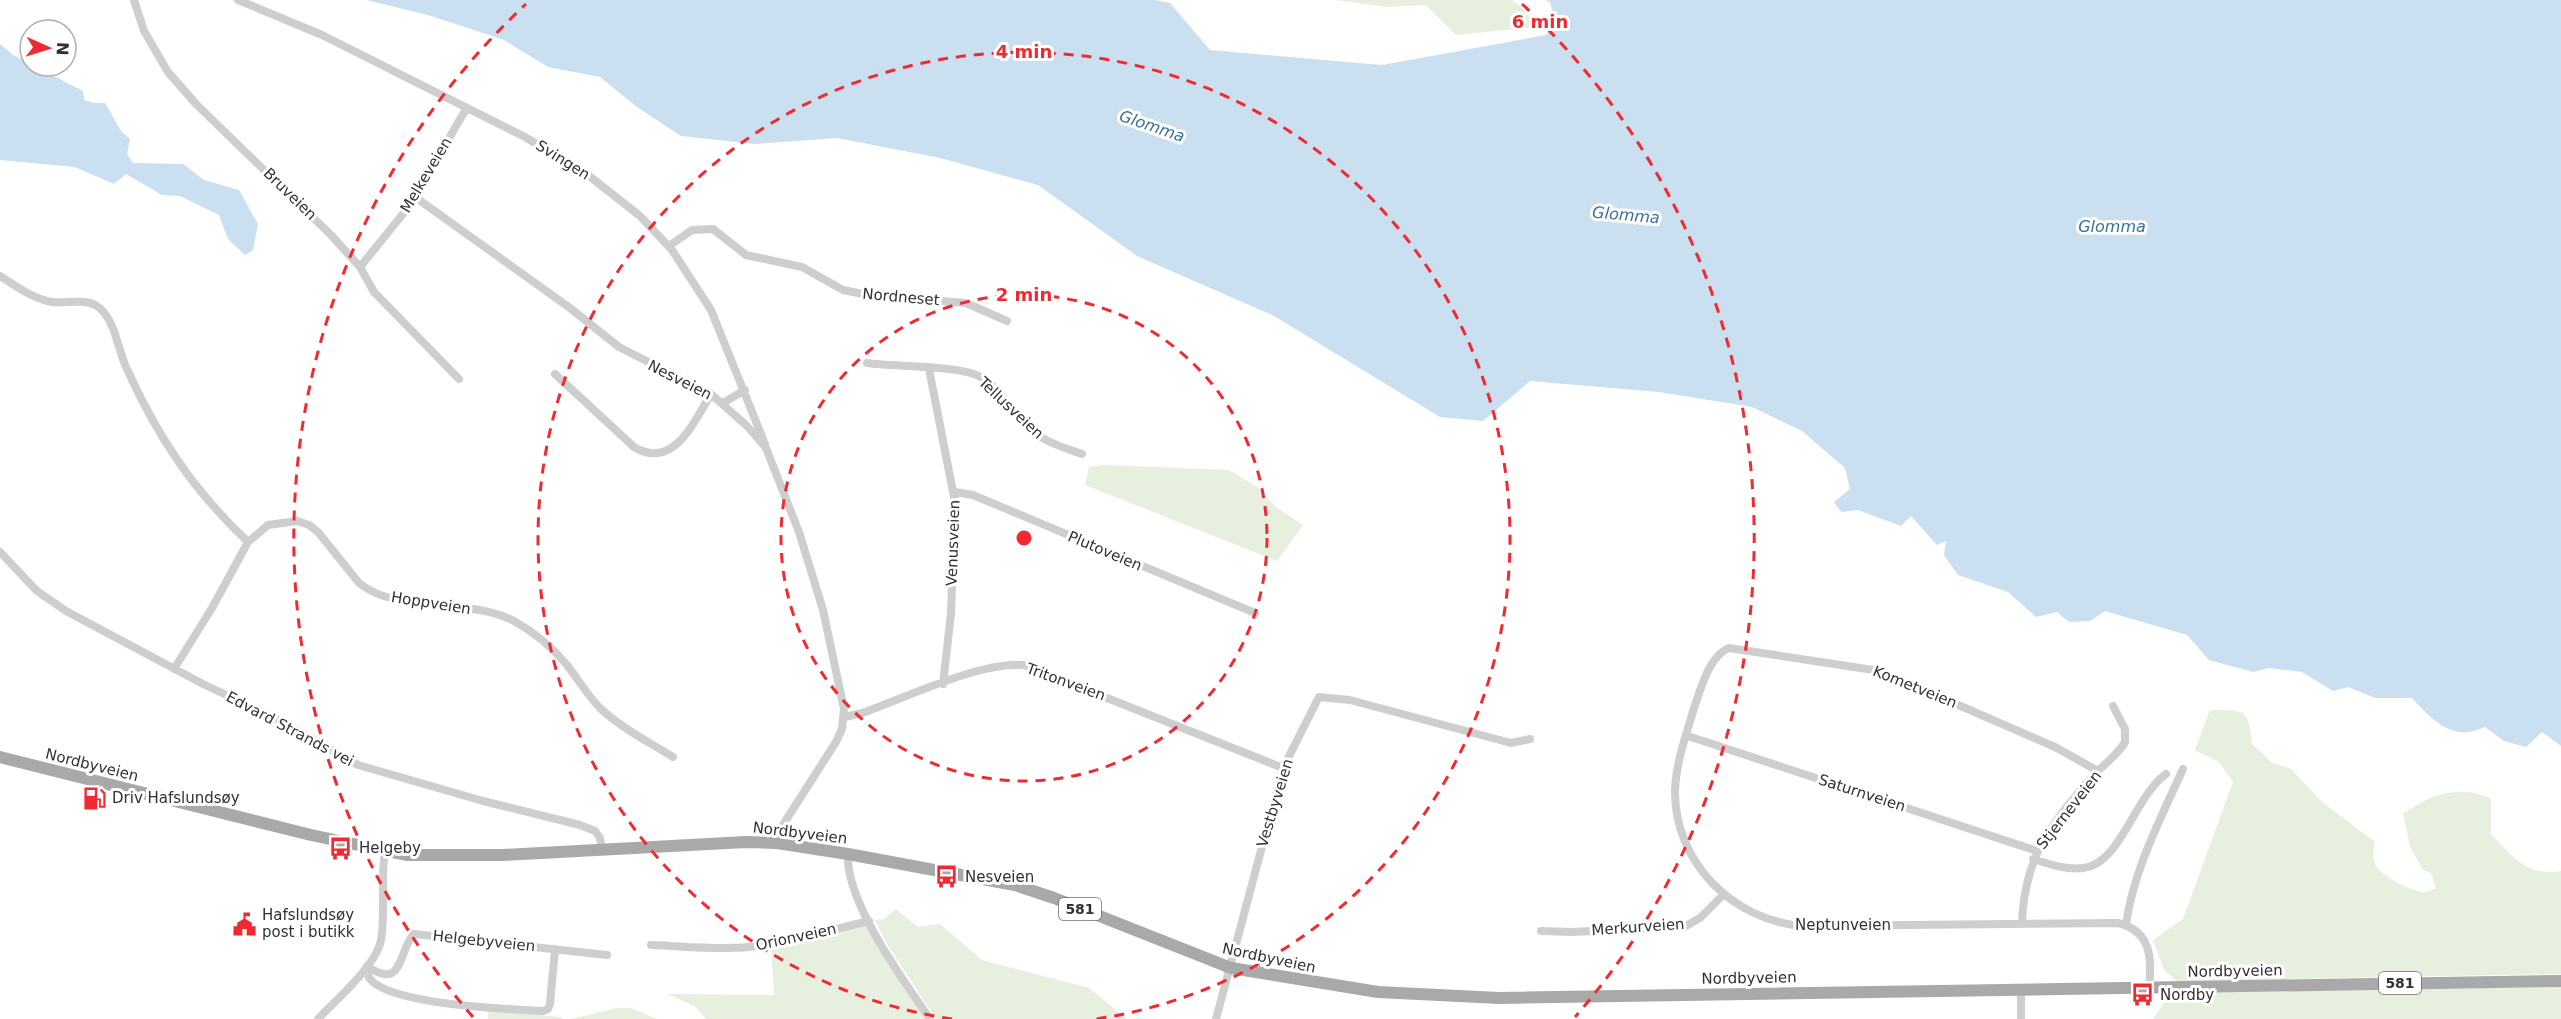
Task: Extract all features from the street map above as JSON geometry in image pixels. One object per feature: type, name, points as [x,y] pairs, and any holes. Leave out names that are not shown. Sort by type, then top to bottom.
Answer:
[{"type":"main road","name":"Nordbyveien","points":[[0,757],[385,852],[462,856],[719,842],[777,843],[849,854],[1015,885],[1054,898],[1231,968],[1372,991],[1468,998],[2561,981]]},
{"type":"street","name":"Bruveien","points":[[134,0],[144,31],[168,72],[197,105],[303,205],[360,267],[374,292],[459,379]]},
{"type":"street","name":"Svingen","points":[[238,0],[322,36],[505,127],[573,164],[640,216],[669,246],[711,310],[745,390],[766,448]]},
{"type":"street","name":"Melkeveien","points":[[360,267],[415,197],[466,109]]},
{"type":"street","name":"Nesveien","points":[[415,197],[570,308],[619,347],[711,394],[723,403],[766,448],[799,532],[823,610],[839,675],[845,717],[836,742],[786,820],[779,832],[777,843]]},
{"type":"street","name":"Nordneset","points":[[669,246],[692,230],[713,229],[746,255],[802,267],[843,290],[873,296],[966,303],[1007,321]]},
{"type":"street","points":[[0,276],[42,300],[87,303],[101,309],[112,328],[123,360],[148,416],[173,457],[248,542]]},
{"type":"street","name":"Tellusveien","points":[[867,363],[962,371],[981,377],[1037,435],[1055,445],[1082,454]]},
{"type":"street","name":"Venusveien","points":[[929,369],[955,492],[951,613],[943,684]]},
{"type":"street","points":[[555,374],[634,447],[648,452],[664,452],[678,445],[711,394]]},
{"type":"street","points":[[723,403],[745,390]]},
{"type":"street","name":"Plutoveien","points":[[955,492],[973,495],[1255,613]]},
{"type":"street","name":"Hoppveien","points":[[174,669],[212,608],[248,542],[268,525],[302,522],[318,532],[359,583],[367,589],[396,599],[478,610],[513,621],[551,648],[607,714],[673,757]]},
{"type":"street","name":"Edvard Strands vei","points":[[0,552],[45,598],[174,669],[281,721],[358,765],[483,801],[580,825],[598,834],[602,849]]},
{"type":"street","name":"Kometveien","points":[[1719,653],[1733,647],[1880,671],[2055,747],[2098,771]]},
{"type":"street","name":"Neptunveien","points":[[1719,653],[1697,700],[1677,773],[1675,792],[1679,821],[1695,860],[1723,895],[1753,914],[1773,922],[1794,926],[2126,924]]},
{"type":"street","name":"Tritonveien","points":[[845,717],[996,665],[1029,666],[1283,768]]},
{"type":"street","name":"Vestbyveien","points":[[1216,1019],[1283,768],[1308,714],[1319,697],[1350,700],[1511,742],[1530,739]]},
{"type":"street","name":"Stjerneveien","points":[[2022,924],[2025,892],[2037,851],[2055,824],[2098,771],[2126,742],[2125,729],[2114,705]]},
{"type":"street","name":"Saturnveien","points":[[1688,736],[2037,851]]},
{"type":"street","points":[[2149,987],[2151,964],[2149,951],[2141,936],[2126,924],[2130,895],[2137,872],[2183,769]]},
{"type":"street","points":[[2033,859],[2078,868],[2090,867],[2102,862],[2115,847],[2145,794],[2166,774]]},
{"type":"street","points":[[318,1019],[367,966],[378,949],[381,940],[382,878],[385,852]]},
{"type":"street","points":[[849,854],[849,875],[856,896],[897,971],[930,1019]]},
{"type":"street","name":"Merkurveien","points":[[1541,931],[1571,932],[1684,927],[1700,918],[1723,895]]},
{"type":"street","name":"Orionveien","points":[[651,945],[746,948],[787,941],[869,921]]},
{"type":"street","name":"Helgebyveien","points":[[367,966],[381,974],[394,971],[402,962],[409,939],[414,934],[607,955]]},
{"type":"street","name":"Helgebyveien","points":[[367,966],[368,977],[372,981],[386,990],[403,996],[434,1001],[547,1010],[550,1004],[555,949]]},
{"type":"street","points":[[2021,989],[2021,1019]]},
{"type":"green space","points":[[1335,0],[1511,0],[1522,7],[1525,13],[1546,26],[1456,35],[1426,5],[1387,7]]},
{"type":"green space","points":[[1104,465],[1229,470],[1257,487],[1276,507],[1303,525],[1277,561],[1085,485],[1089,467]]},
{"type":"green space","points":[[2210,710],[2230,710],[2243,714],[2249,724],[2252,744],[2271,762],[2291,769],[2321,801],[2375,842],[2373,854],[2376,866],[2392,880],[2407,888],[2427,892],[2436,888],[2431,873],[2423,870],[2410,847],[2403,813],[2444,793],[2472,792],[2491,799],[2491,834],[2506,850],[2529,868],[2549,872],[2561,871],[2561,974],[2177,981],[2164,970],[2153,940],[2183,919],[2233,782],[2219,762],[2195,750]]},
{"type":"green space","points":[[896,909],[918,927],[940,924],[982,960],[1089,988],[1127,1019],[936,1019],[887,944],[875,920],[884,919]]},
{"type":"green space","points":[[869,921],[929,1019],[706,1019],[695,1006],[667,994],[774,995],[771,945]]},
{"type":"green space","points":[[2561,987],[2561,1019],[2153,1019],[2169,996],[2193,992]]},
{"type":"green space","points":[[617,1008],[631,1008],[657,1019],[571,1019]]},
{"type":"green space","points":[[488,1010],[561,1017],[563,1019],[488,1019]]},
{"type":"water","name":"Glomma","points":[[366,0],[1154,0],[1170,3],[1210,50],[1382,65],[1546,35],[1555,22],[1550,2],[1545,0],[2561,0],[2561,746],[2542,732],[2526,747],[2504,741],[2485,727],[2469,732],[2451,730],[2436,721],[2412,698],[2375,698],[2348,687],[2333,691],[2302,672],[2269,668],[2253,672],[2209,660],[2187,635],[2105,611],[2090,621],[2069,622],[2057,612],[2036,617],[2008,592],[1958,575],[1944,555],[1946,541],[1937,545],[1911,516],[1901,526],[1858,510],[1841,512],[1834,502],[1850,489],[1845,468],[1802,431],[1752,407],[1659,392],[1530,381],[1483,421],[1440,417],[1274,316],[1137,256],[1038,185],[940,158],[837,138],[754,144],[681,136],[637,107],[600,77],[548,67],[504,40],[428,15]]},
{"type":"water","points":[[0,44],[18,58],[18,78],[58,78],[83,91],[84,100],[105,103],[121,131],[130,139],[127,154],[133,163],[183,164],[204,180],[239,190],[258,224],[253,250],[245,255],[228,239],[219,215],[180,196],[162,195],[126,174],[114,184],[75,167],[0,160]]},
{"type":"place","name":"Driv Hafslundsøy","points":[[94,798]]},
{"type":"place","name":"Helgeby","points":[[341,848]]},
{"type":"place","name":"Nesveien","points":[[947,877]]},
{"type":"place","name":"Hafslundsøy post i butikk","points":[[244,924]]},
{"type":"place","name":"Nordby","points":[[2142,995]]}]
